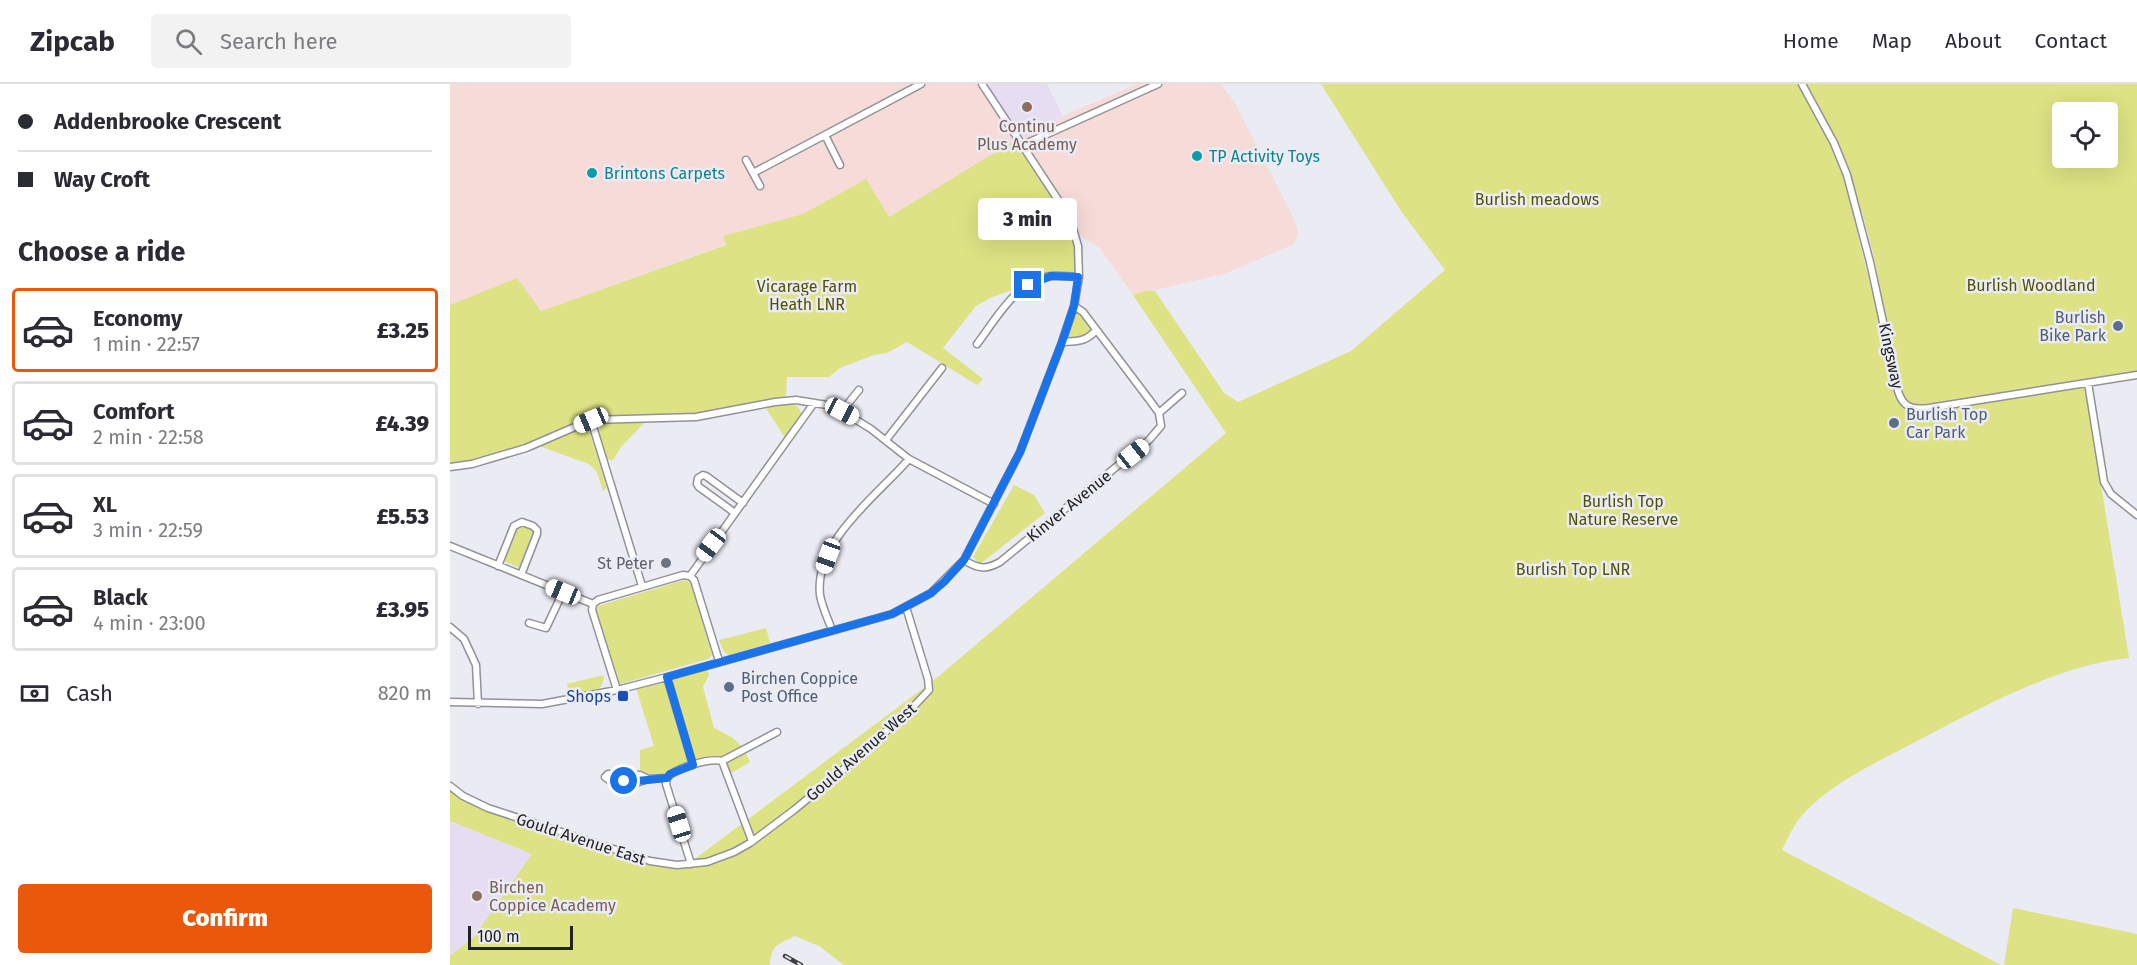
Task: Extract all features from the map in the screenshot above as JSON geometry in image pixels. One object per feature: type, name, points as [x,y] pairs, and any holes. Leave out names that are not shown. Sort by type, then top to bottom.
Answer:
[{"type":"street","points":[[753,173],[921,84]]},
{"type":"street","points":[[450,702],[542,704],[617,690],[667,677],[892,614],[931,593],[964,560],[1020,452],[1074,306],[1078,277],[1076,234],[1070,218],[982,84]]},
{"type":"street","points":[[1023,145],[1158,84]]},
{"type":"street","name":"Kingsway","points":[[1802,84],[1834,143],[1847,175],[1880,305],[1898,391],[1903,403],[1911,408],[1929,408],[2137,375]]},
{"type":"street","points":[[825,135],[840,165]]},
{"type":"street","points":[[746,160],[760,186]]},
{"type":"street","points":[[977,344],[1010,301],[1028,285],[1051,276],[1078,277]]},
{"type":"street","points":[[1074,306],[1083,312],[1159,413],[1182,393]]},
{"type":"street","points":[[1062,342],[1087,339],[1096,330]]},
{"type":"street","points":[[886,440],[942,368]]},
{"type":"street","points":[[2088,383],[2104,482],[2111,494],[2137,515]]},
{"type":"street","points":[[842,411],[859,390]]},
{"type":"street","points":[[450,467],[472,464],[526,448],[591,420],[696,417],[796,400],[833,406],[886,440],[909,459],[994,504]]},
{"type":"street","points":[[690,576],[814,403]]},
{"type":"street","name":"Kinver Avenue","points":[[964,560],[975,567],[984,569],[1000,561],[1149,440],[1161,426],[1159,413]]},
{"type":"street","points":[[591,420],[642,586]]},
{"type":"street","points":[[832,630],[820,595],[822,570],[833,542],[851,519],[890,482],[909,459]]},
{"type":"street","points":[[735,513],[699,487],[696,481],[698,478],[706,476],[743,503]]},
{"type":"street","points":[[498,566],[514,526],[522,522],[527,523],[537,530],[537,534],[521,575]]},
{"type":"street","points":[[450,546],[593,604]]},
{"type":"street","points":[[617,690],[591,610],[597,600],[642,586],[690,576],[694,580],[719,661]]},
{"type":"street","points":[[529,623],[546,628],[563,592]]},
{"type":"street","name":"Gould Avenue West","points":[[719,858],[752,841],[794,810],[851,763],[929,690],[928,679],[906,607]]},
{"type":"street","points":[[450,627],[464,639],[476,665],[478,704]]},
{"type":"street","points":[[667,677],[693,765]]},
{"type":"street","points":[[691,864],[666,784],[667,778],[670,774],[693,765],[716,760],[722,761],[777,732]]},
{"type":"street","points":[[722,761],[752,841]]},
{"type":"street","points":[[648,779],[640,775],[608,774],[605,777],[609,780],[639,782],[667,778]]},
{"type":"street","name":"Gould Avenue East","points":[[450,786],[475,803],[638,858],[666,864],[691,864],[719,858]]},
{"type":"shaded area","points":[[450,84],[982,84],[1019,138],[1137,84],[1221,84],[1235,103],[1294,219],[1298,233],[1294,244],[1224,274],[1133,295],[1100,248],[1076,233],[1019,139],[889,217],[866,180],[803,214],[723,236],[726,244],[541,311],[517,278],[450,305]]},
{"type":"shaded area","name":"Continu Plus Academy","points":[[982,84],[1047,84],[1063,116],[1019,138]]},
{"type":"shaded area","name":"Birchen Coppice Academy","points":[[450,821],[532,854],[474,938],[450,956]]},
{"type":"green space","name":"Burlish Top Nature Reserve","points":[[1321,84],[2137,84],[2137,371],[1911,406],[1905,399],[1899,381],[1874,257],[1862,212],[1853,214],[1899,403],[1911,409],[1910,412],[1917,413],[2085,386],[2129,658],[2074,669],[2020,690],[1862,770],[1823,796],[1802,815],[1782,850],[2001,965],[844,965],[819,946],[795,936],[776,946],[770,965],[450,965],[450,956],[474,937],[532,854],[450,821],[450,789],[499,814],[600,849],[650,863],[684,867],[933,681],[1226,433],[1133,295],[1155,291],[1224,393],[1238,402],[1351,351],[1445,270],[1401,211]]},
{"type":"green space","name":"Vicarage Farm Heath LNR","points":[[1019,138],[1076,233],[1079,277],[1051,276],[990,298],[976,306],[943,348],[983,379],[977,385],[907,342],[887,353],[874,355],[840,368],[829,377],[787,377],[786,397],[696,417],[591,420],[526,448],[450,467],[450,305],[517,278],[541,311],[726,245],[723,236],[803,214],[866,179],[889,217]]},
{"type":"green space","points":[[1073,308],[1083,312],[1096,330],[1091,335],[1062,342]]},
{"type":"green space","points":[[791,403],[798,407],[802,414],[786,439],[765,407]]},
{"type":"green space","points":[[606,422],[645,422],[621,447],[613,460],[605,459],[597,435],[601,425]]},
{"type":"green space","points":[[581,428],[590,433],[607,487],[603,491],[597,472],[589,464],[539,446]]},
{"type":"green space","points":[[1014,485],[1034,495],[1045,513],[980,564],[973,557]]},
{"type":"green space","points":[[522,525],[531,529],[534,534],[520,568],[504,561],[517,527]]},
{"type":"green space","points":[[684,580],[691,583],[712,655],[708,659],[620,684],[595,614],[598,606]]},
{"type":"green space","points":[[766,628],[770,643],[729,655],[724,652],[719,640]]},
{"type":"green space","points":[[706,666],[709,675],[703,687],[714,728],[736,741],[750,762],[728,775],[722,762],[693,765],[667,778],[609,780],[608,774],[640,775],[640,750],[654,746],[635,685]]},
{"type":"green space","points":[[604,675],[603,682],[597,690],[588,694],[570,696],[567,684]]},
{"type":"green space","points":[[2013,908],[2137,934],[2137,965],[2004,965]]},
{"type":"railway","points":[[785,956],[801,965]]},
{"type":"place","name":"Continu Plus Academy","points":[[1027,107]]},
{"type":"place","name":"TP Activity Toys","points":[[1197,156]]},
{"type":"place","name":"Brintons Carpets","points":[[592,173]]},
{"type":"place","name":"Burlish Bike Park","points":[[2118,326]]},
{"type":"place","name":"Burlish Top Car Park","points":[[1894,423]]},
{"type":"place","name":"St Peter","points":[[666,563]]},
{"type":"place","name":"Birchen Coppice Post Office","points":[[729,687]]},
{"type":"place","name":"Shops","points":[[623,696]]},
{"type":"place","name":"Birchen Coppice Academy","points":[[477,896]]},
{"type":"route","points":[[624,781],[639,782],[667,778],[670,774],[693,765],[667,677],[742,654],[892,614],[931,593],[964,560],[1020,452],[1074,306],[1078,277],[1051,276],[1028,285]]},
{"type":"park label","name":"Burlish meadows","points":[[1537,199]]},
{"type":"park label","name":"Burlish Woodland","points":[[2031,285]]},
{"type":"park label","name":"Burlish Top LNR","points":[[1573,569]]}]
